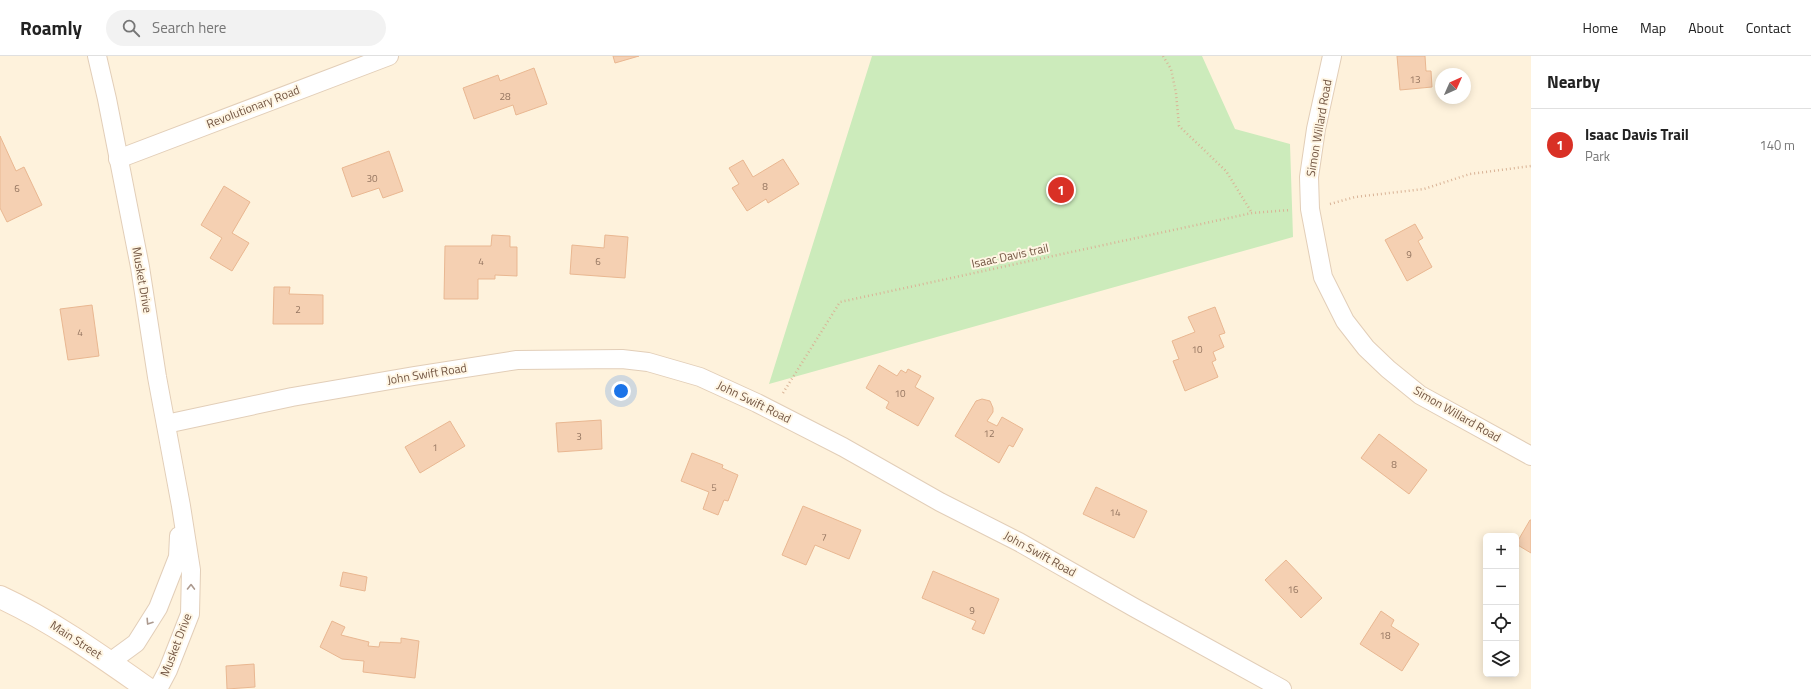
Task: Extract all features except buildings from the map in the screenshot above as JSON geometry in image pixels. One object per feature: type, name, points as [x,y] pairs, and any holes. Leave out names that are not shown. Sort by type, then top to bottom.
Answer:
[{"type":"main road","name":"Main Street","points":[[0,597],[31,611],[110,662],[148,689]]},
{"type":"street","name":"Musket Drive","points":[[96,56],[107,99],[140,267],[191,570],[190,614],[168,670],[158,689]]},
{"type":"street","name":"Revolutionary Road","points":[[118,158],[389,56]]},
{"type":"street","name":"Simon Willard Road","points":[[1332,56],[1316,129],[1309,177],[1310,209],[1323,277],[1345,321],[1366,348],[1388,369],[1420,395],[1531,456]]},
{"type":"street","name":"John Swift Road","points":[[166,424],[292,397],[414,376],[524,360],[622,359],[648,362],[700,377],[844,447],[940,502],[1019,542],[1282,689]]},
{"type":"street","name":"Musket Drive","points":[[110,662],[136,643],[158,608],[178,557],[181,506]]},
{"type":"path","points":[[1162,56],[1171,70],[1176,93],[1179,126],[1226,171],[1252,213]]},
{"type":"path","name":"Isaac Davis trail","points":[[772,411],[840,302],[1252,213],[1310,209],[1355,197],[1424,189],[1470,174],[1531,166]]},
{"type":"green space","points":[[872,56],[1202,56],[1235,129],[1290,144],[1293,237],[769,384]]},
{"type":"place","name":"Isaac Davis Trail","points":[[1061,190]]}]
